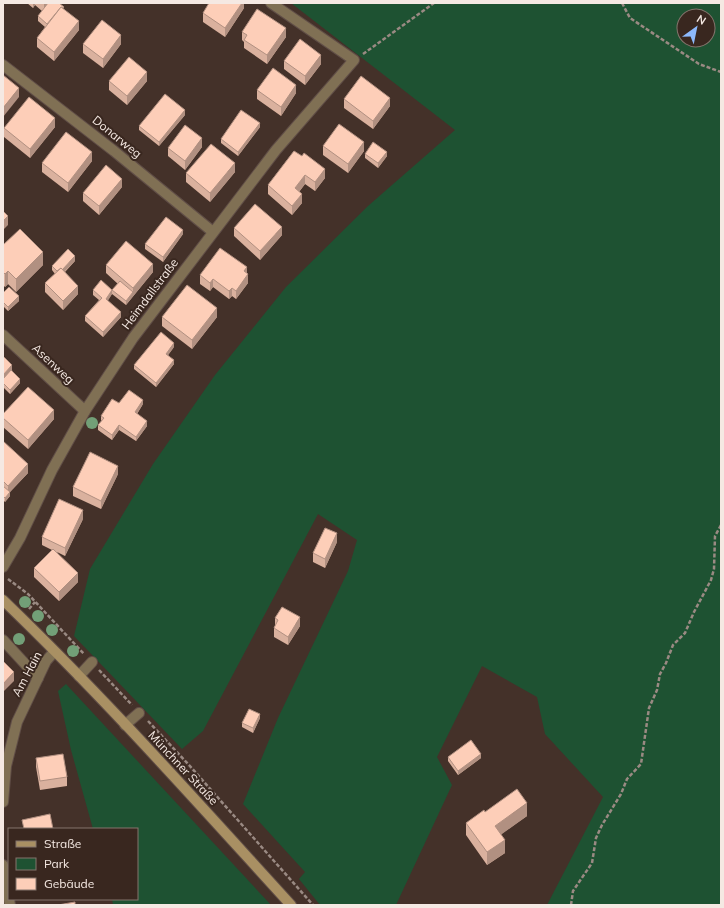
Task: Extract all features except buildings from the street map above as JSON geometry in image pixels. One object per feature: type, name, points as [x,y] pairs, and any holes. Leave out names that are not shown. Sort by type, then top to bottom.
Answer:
[{"type":"main road","name":"Münchner Straße","points":[[3,600],[79,676],[175,777],[291,905]]},
{"type":"street","points":[[271,3],[354,60]]},
{"type":"street","name":"Heimdallstraße","points":[[3,567],[20,538],[52,470],[85,411],[133,338],[276,150],[354,60]]},
{"type":"street","name":"Donarweg","points":[[3,65],[114,151],[213,232]]},
{"type":"street","name":"Asenweg","points":[[3,335],[85,411]]},
{"type":"street","points":[[3,640],[38,678]]},
{"type":"street","name":"Am Hain","points":[[3,802],[6,766],[17,722],[46,661],[54,652]]},
{"type":"street","points":[[79,676],[92,662]]},
{"type":"street","points":[[125,725],[139,713]]},
{"type":"street","points":[[3,865],[8,894]]},
{"type":"path","points":[[354,60],[434,3]]},
{"type":"path","points":[[622,3],[630,18],[699,64],[721,72]]},
{"type":"path","points":[[571,905],[573,891],[592,863],[596,838],[602,825],[621,794],[627,778],[641,764],[649,708],[657,690],[660,674],[673,644],[685,634],[694,612],[711,580],[714,569],[715,536],[721,525]]},
{"type":"path","points":[[7,578],[28,594],[189,765],[313,905]]},
{"type":"green space","points":[[291,3],[721,3],[721,905],[547,905],[603,797],[545,734],[537,697],[482,666],[437,757],[452,785],[396,905],[320,905],[299,879],[305,872],[243,804],[278,718],[348,571],[357,540],[318,514],[203,731],[182,749],[74,636],[90,569],[153,464],[215,375],[286,287],[368,206],[455,130]]},
{"type":"green space","points":[[66,684],[271,905],[113,905],[112,900],[138,900],[138,828],[93,828],[71,750],[58,691]]}]
